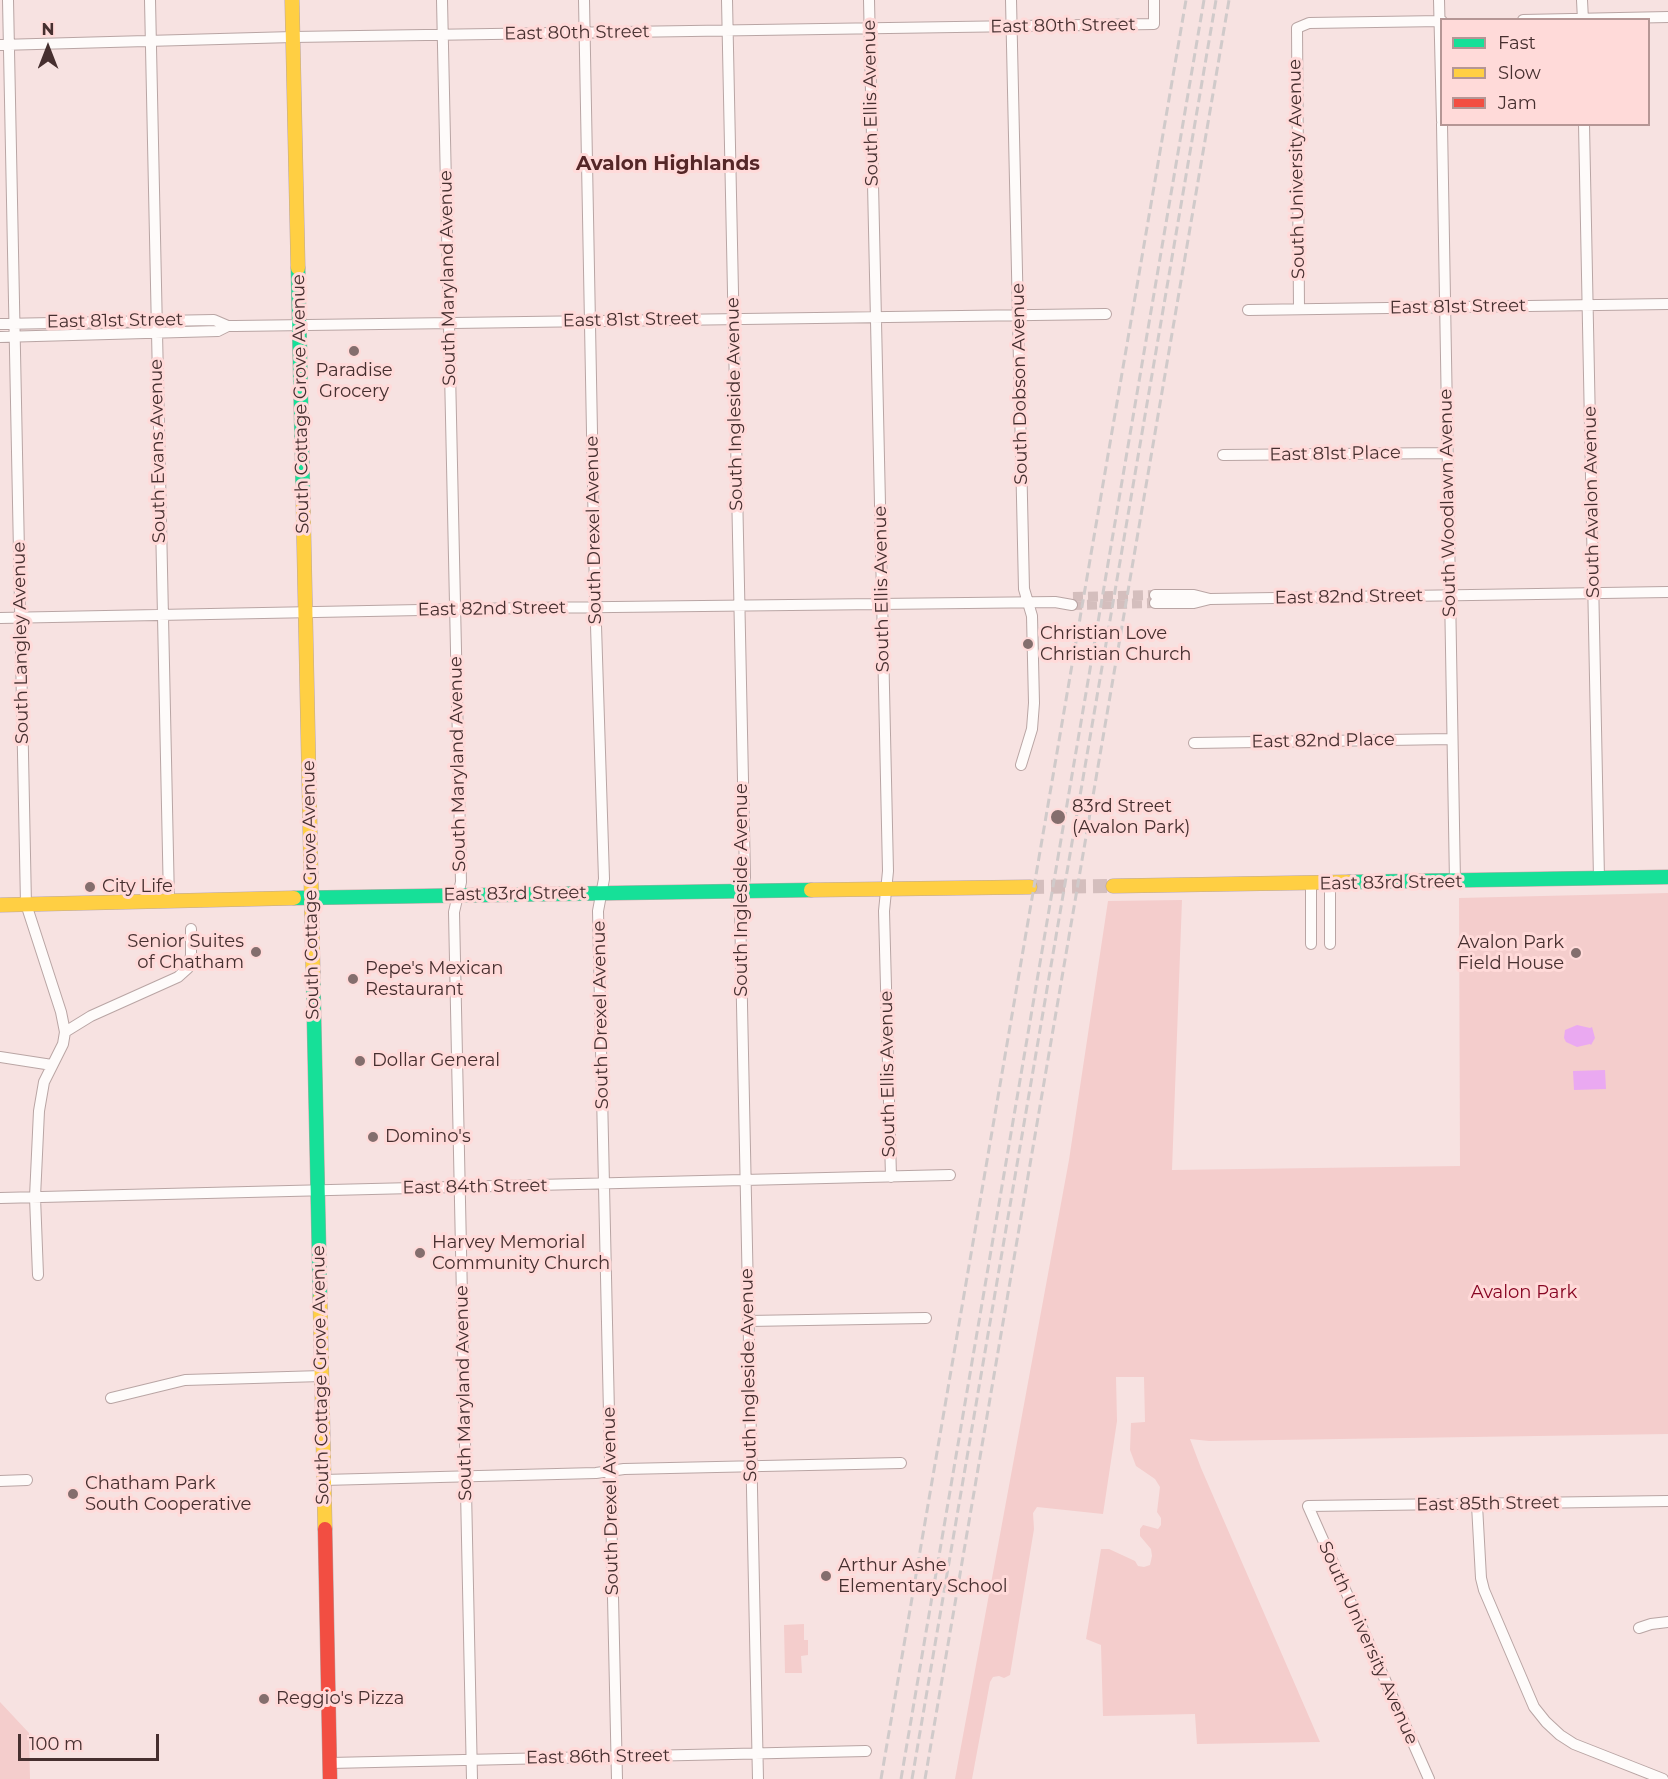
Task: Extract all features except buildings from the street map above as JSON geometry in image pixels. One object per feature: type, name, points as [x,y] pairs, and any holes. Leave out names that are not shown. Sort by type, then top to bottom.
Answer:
[{"type":"main road","name":"South Cottage Grove Avenue","points":[[292,0],[330,1779]]},
{"type":"main road","name":"East 83rd Street","points":[[1113,886],[1668,877]]},
{"type":"main road","name":"East 83rd Street","points":[[0,905],[458,894],[1030,887]]},
{"type":"street","name":"South Langley Avenue","points":[[8,0],[4,45],[15,323],[26,904],[65,1032]]},
{"type":"street","name":"South Evans Avenue","points":[[150,0],[169,901]]},
{"type":"street","name":"South Maryland Avenue","points":[[442,0],[461,882],[454,912],[472,1779]]},
{"type":"street","name":"South Drexel Avenue","points":[[584,0],[596,607],[604,879],[598,911],[617,1779]]},
{"type":"street","name":"South Ingleside Avenue","points":[[727,0],[745,876],[740,908],[758,1779]]},
{"type":"street","name":"South Ellis Avenue","points":[[869,0],[888,871],[884,911],[891,1177]]},
{"type":"street","name":"South Dobson Avenue","points":[[1011,0],[1023,579],[1032,616],[1034,703],[1032,729],[1021,765]]},
{"type":"street","name":"East 80th Street","points":[[4,45],[293,37],[1154,24],[1154,0]]},
{"type":"street","name":"South Woodlawn Avenue","points":[[1439,0],[1441,18]]},
{"type":"street","points":[[1582,0],[1582,18]]},
{"type":"street","points":[[1625,18],[1668,17]]},
{"type":"street","name":"South University Avenue","points":[[1299,309],[1297,28],[1309,23],[1440,21]]},
{"type":"street","name":"South Woodlawn Avenue","points":[[1442,126],[1455,882]]},
{"type":"street","name":"South Avalon Avenue","points":[[1584,126],[1599,879]]},
{"type":"street","name":"East 81st Street","points":[[1248,310],[1668,304]]},
{"type":"street","name":"East 81st Street","points":[[0,324],[156,327],[218,331],[228,326],[1106,314]]},
{"type":"street","name":"East 81st Street","points":[[0,337],[156,327]]},
{"type":"street","name":"East 81st Place","points":[[1222,455],[1447,453]]},
{"type":"street","name":"East 82nd Street","points":[[1155,599],[1194,595],[1210,599],[1668,592]]},
{"type":"street","name":"East 82nd Street","points":[[0,618],[1073,601]]},
{"type":"street","name":"East 82nd Place","points":[[1194,743],[1452,739]]},
{"type":"street","points":[[1311,884],[1311,944]]},
{"type":"street","points":[[1330,884],[1330,944]]},
{"type":"street","points":[[38,1275],[35,1197],[39,1111],[44,1082],[63,1044],[65,1032],[91,1016],[178,976],[188,968],[191,955],[191,929]]},
{"type":"street","points":[[0,1057],[52,1065]]},
{"type":"street","name":"East 84th Street","points":[[0,1198],[950,1175]]},
{"type":"street","points":[[748,1321],[926,1318]]},
{"type":"street","points":[[111,1398],[185,1380],[322,1376]]},
{"type":"street","points":[[323,1480],[901,1463]]},
{"type":"street","points":[[0,1481],[27,1480]]},
{"type":"street","name":"East 85th Street","points":[[1308,1506],[1668,1501]]},
{"type":"street","points":[[1477,1505],[1480,1578],[1534,1707],[1560,1735],[1574,1744],[1663,1779]]},
{"type":"street","name":"South University Avenue","points":[[1308,1506],[1429,1779]]},
{"type":"street","points":[[1639,1628],[1668,1622]]},
{"type":"street","name":"East 86th Street","points":[[330,1763],[866,1751]]},
{"type":"green space","name":"Avalon Park","points":[[1668,893],[1668,1434],[1209,1441],[1190,1439],[1320,1742],[1197,1744],[1195,1714],[1103,1716],[1101,1645],[1086,1639],[1101,1549],[1109,1549],[1135,1561],[1138,1566],[1150,1565],[1151,1549],[1140,1536],[1140,1529],[1143,1525],[1158,1529],[1161,1525],[1161,1518],[1157,1512],[1160,1487],[1155,1479],[1136,1466],[1130,1450],[1131,1423],[1145,1422],[1144,1377],[1116,1377],[1117,1421],[1103,1514],[1037,1507],[1033,1513],[1034,1529],[1010,1675],[1004,1678],[993,1677],[990,1682],[972,1779],[955,1779],[1069,1160],[1108,901],[1182,900],[1172,1170],[1460,1166],[1459,898]]},
{"type":"green space","points":[[804,1624],[804,1640],[808,1640],[808,1655],[801,1656],[802,1673],[785,1673],[784,1625]]},
{"type":"green space","points":[[0,1702],[29,1733],[30,1779],[0,1779]]},
{"type":"shaded area","points":[[1577,1025],[1592,1027],[1595,1038],[1591,1045],[1577,1047],[1566,1042],[1565,1030]]},
{"type":"shaded area","points":[[1605,1070],[1606,1089],[1574,1090],[1573,1071]]},
{"type":"tunnel","points":[[1073,597],[1155,595]]},
{"type":"tunnel","points":[[1072,605],[1155,603]]},
{"type":"tunnel","points":[[1030,887],[1113,886]]},
{"type":"railway","points":[[881,1779],[1186,0]]},
{"type":"railway","points":[[901,1779],[1204,0]]},
{"type":"railway","points":[[912,1779],[1216,0]]},
{"type":"railway","points":[[925,1779],[1229,0]]},
{"type":"traffic: fast","points":[[298,268],[303,499]]},
{"type":"traffic: fast","points":[[1349,882],[1668,877]]},
{"type":"traffic: fast","points":[[294,898],[811,890]]},
{"type":"traffic: fast","points":[[313,972],[320,1298]]},
{"type":"traffic: slow","points":[[292,0],[298,268]]},
{"type":"traffic: slow","points":[[303,499],[313,972]]},
{"type":"traffic: slow","points":[[1113,886],[1349,882]]},
{"type":"traffic: slow","points":[[811,890],[1030,887]]},
{"type":"traffic: slow","points":[[0,905],[294,898]]},
{"type":"traffic: slow","points":[[320,1298],[325,1529]]},
{"type":"traffic: jam","points":[[325,1529],[330,1779]]},
{"type":"place","name":"Paradise Grocery","points":[[354,351]]},
{"type":"place","name":"Christian Love Christian Church","points":[[1028,644]]},
{"type":"place","name":"83rd Street (Avalon Park)","points":[[1058,817]]},
{"type":"place","name":"City Life","points":[[90,887]]},
{"type":"place","name":"Senior Suites of Chatham","points":[[256,952]]},
{"type":"place","name":"Avalon Park Field House","points":[[1576,953]]},
{"type":"place","name":"Pepe's Mexican Restaurant","points":[[353,979]]},
{"type":"place","name":"Dollar General","points":[[360,1061]]},
{"type":"place","name":"Domino's","points":[[373,1137]]},
{"type":"place","name":"Harvey Memorial Community Church","points":[[420,1253]]},
{"type":"place","name":"Chatham Park South Cooperative","points":[[73,1494]]},
{"type":"place","name":"Arthur Ashe Elementary School","points":[[826,1576]]},
{"type":"place","name":"Reggio's Pizza","points":[[264,1699]]},
{"type":"district","name":"Avalon Highlands","points":[[668,164]]}]
